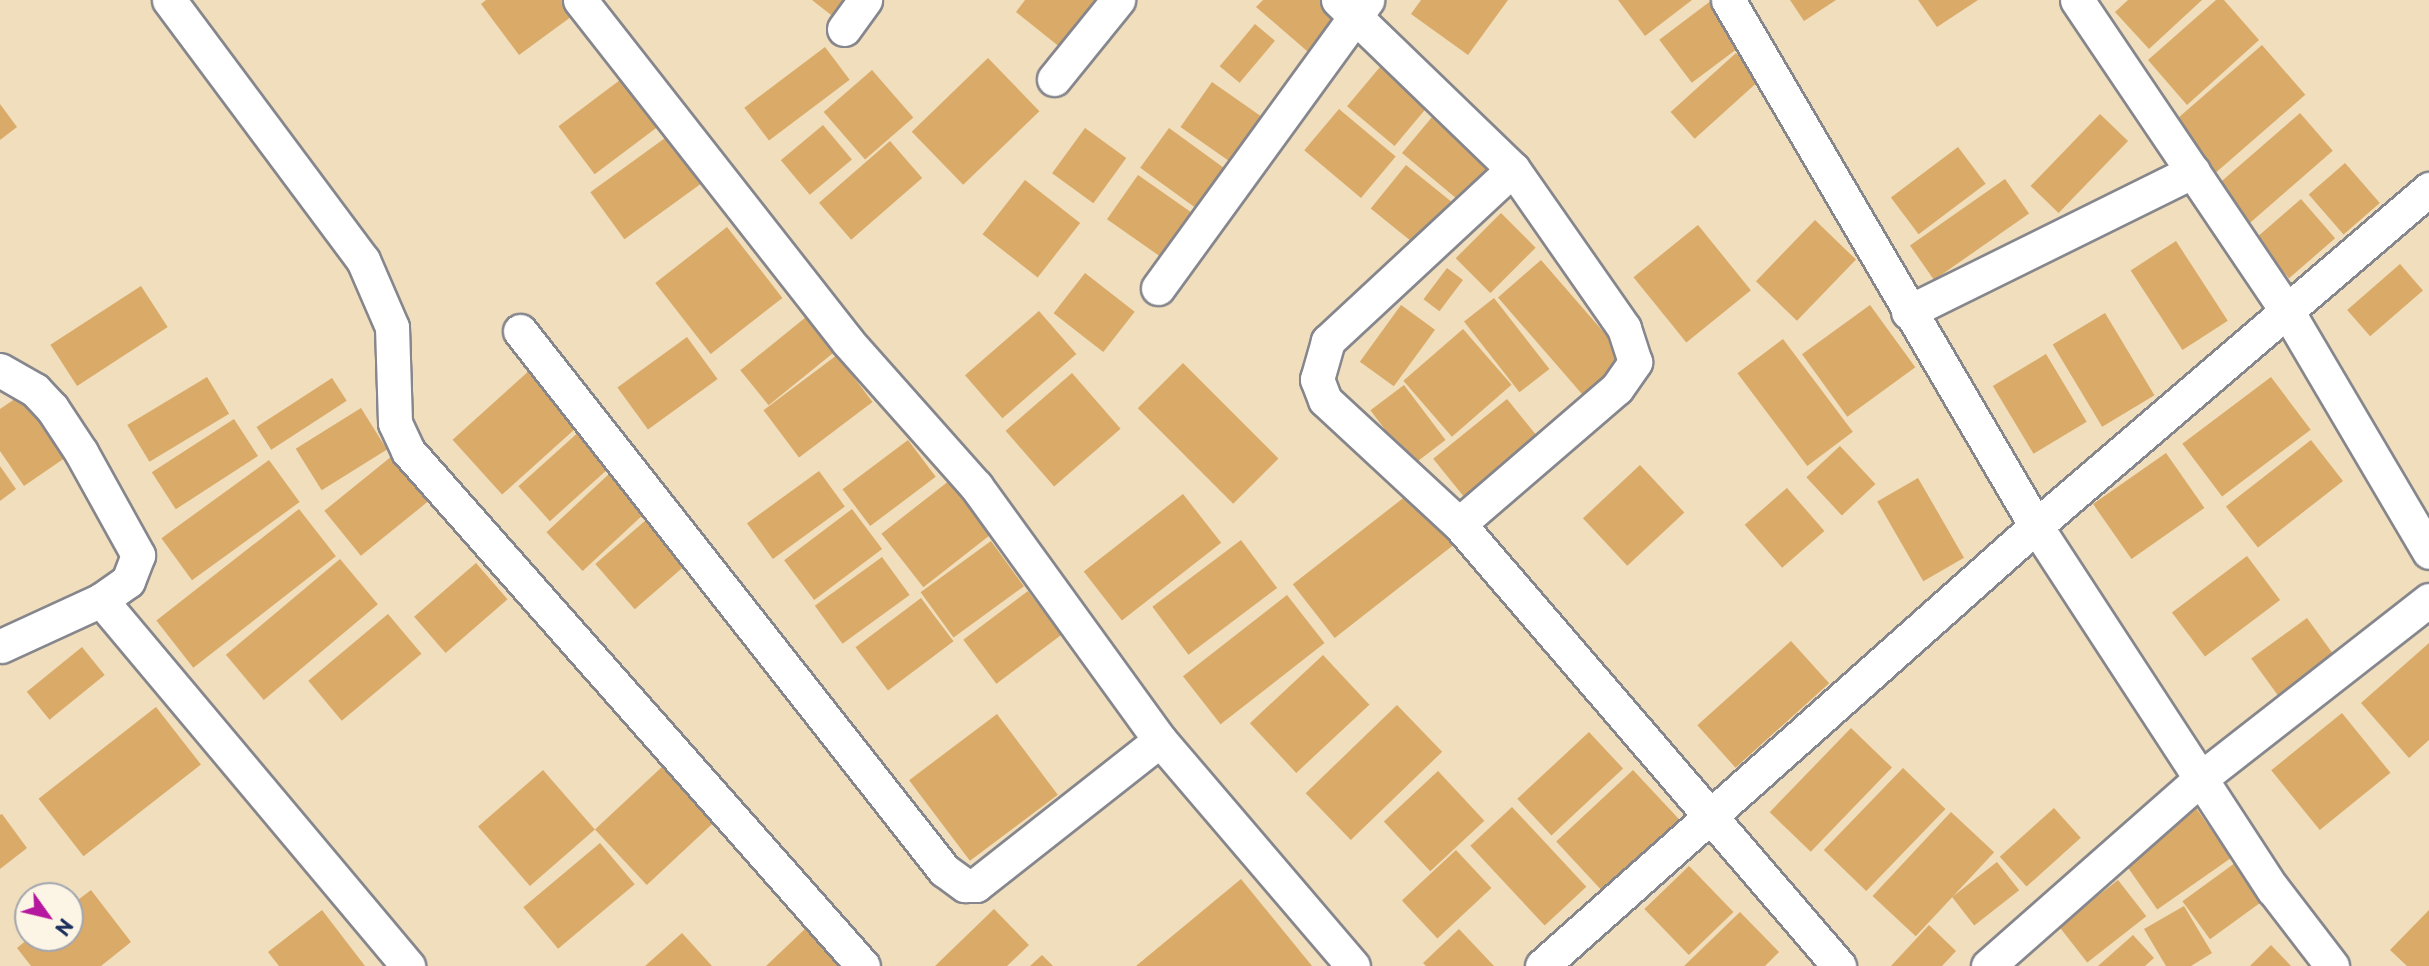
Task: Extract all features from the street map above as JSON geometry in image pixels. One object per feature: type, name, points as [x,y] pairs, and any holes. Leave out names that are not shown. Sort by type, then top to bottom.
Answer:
[{"type":"street","points":[[169,0],[363,260],[392,327],[395,424],[408,452],[863,966]]},
{"type":"street","points":[[580,0],[848,342],[976,486],[1160,740],[1353,966]]},
{"type":"street","points":[[844,29],[865,0]]},
{"type":"street","points":[[1054,79],[1118,0]]},
{"type":"street","points":[[1728,0],[1908,313],[2036,526],[2273,889],[2332,966]]},
{"type":"street","points":[[2077,0],[2288,314],[2429,552]]},
{"type":"street","points":[[1157,288],[1354,6],[1513,169],[1624,328],[1635,362],[1617,388],[1459,524]]},
{"type":"street","points":[[1513,169],[1328,341],[1319,364],[1317,379],[1325,400],[1459,524],[1839,966]]},
{"type":"street","points":[[1908,313],[2193,172]]},
{"type":"street","points":[[1542,966],[2036,526],[2288,314],[2429,189]]},
{"type":"street","points":[[520,331],[944,870],[965,885],[976,885],[1160,740]]},
{"type":"street","points":[[0,370],[35,390],[52,408],[81,452],[138,555],[128,581],[101,600],[0,646]]},
{"type":"street","points":[[101,600],[408,966]]},
{"type":"street","points":[[1988,966],[2201,778],[2429,600]]},
{"type":"building","points":[[486,0],[570,0],[579,11],[519,55],[481,4]]},
{"type":"building","points":[[812,0],[857,0],[840,22]]},
{"type":"building","points":[[1025,0],[1107,0],[1066,52],[1016,12]]},
{"type":"building","points":[[1263,0],[1323,0],[1346,20],[1314,57],[1256,7]]},
{"type":"building","points":[[1421,0],[1508,0],[1468,55],[1411,14]]},
{"type":"building","points":[[1618,0],[1692,0],[1645,36]]},
{"type":"building","points":[[1712,0],[1744,43],[1692,83],[1659,40]]},
{"type":"building","points":[[1790,0],[1836,0],[1804,21]]},
{"type":"building","points":[[1918,0],[1978,0],[1937,27]]},
{"type":"building","points":[[2128,0],[2202,0],[2149,49],[2115,12]]},
{"type":"building","points":[[2216,0],[2224,0],[2259,40],[2187,105],[2148,60]]},
{"type":"building","points":[[1255,24],[1275,41],[1240,83],[1220,66]]},
{"type":"building","points":[[2262,45],[2305,95],[2215,174],[2171,124]]},
{"type":"building","points":[[825,47],[850,80],[769,141],[744,108]]},
{"type":"building","points":[[1736,53],[1760,80],[1695,139],[1671,112]]},
{"type":"building","points":[[988,58],[1039,111],[963,185],[912,132]]},
{"type":"building","points":[[1385,61],[1432,101],[1395,146],[1347,106]]},
{"type":"building","points":[[872,70],[913,118],[865,160],[824,112]]},
{"type":"building","points":[[628,74],[664,122],[595,174],[559,126]]},
{"type":"building","points":[[1212,82],[1271,123],[1239,168],[1180,127]]},
{"type":"building","points":[[0,104],[17,127],[0,140]]},
{"type":"building","points":[[1339,109],[1396,157],[1361,198],[1304,150]]},
{"type":"building","points":[[1438,110],[1495,158],[1459,201],[1402,153]]},
{"type":"building","points":[[2300,113],[2333,151],[2244,228],[2211,190]]},
{"type":"building","points":[[2100,114],[2128,141],[2059,213],[2031,186]]},
{"type":"building","points":[[823,125],[852,159],[810,195],[781,160]]},
{"type":"building","points":[[1085,128],[1126,158],[1093,203],[1052,173]]},
{"type":"building","points":[[1169,128],[1235,176],[1207,216],[1140,168]]},
{"type":"building","points":[[672,133],[706,180],[624,239],[590,192]]},
{"type":"building","points":[[890,141],[922,178],[851,240],[819,203]]},
{"type":"building","points":[[1958,147],[1986,184],[1919,234],[1891,198]]},
{"type":"building","points":[[2345,163],[2380,203],[2344,234],[2309,194]]},
{"type":"building","points":[[1406,165],[1457,207],[1422,250],[1371,209]]},
{"type":"building","points":[[1138,175],[1201,219],[1170,263],[1107,219]]},
{"type":"building","points":[[2005,179],[2029,213],[1934,280],[1910,246]]},
{"type":"building","points":[[1025,180],[1080,223],[1038,277],[983,234]]},
{"type":"building","points":[[2301,199],[2335,238],[2289,278],[2255,239]]},
{"type":"building","points":[[1501,213],[1536,248],[1490,293],[1456,258]]},
{"type":"building","points":[[1815,220],[1856,260],[1797,321],[1756,281]]},
{"type":"building","points":[[1698,225],[1751,290],[1686,343],[1633,277]]},
{"type":"building","points":[[727,227],[782,298],[711,354],[655,283]]},
{"type":"building","points":[[2176,241],[2228,321],[2182,350],[2131,270]]},
{"type":"building","points":[[1541,260],[1629,361],[1586,399],[1498,297]]},
{"type":"building","points":[[2400,264],[2423,290],[2370,336],[2347,310]]},
{"type":"building","points":[[1447,268],[1463,280],[1440,311],[1424,299]]},
{"type":"building","points":[[1085,273],[1135,312],[1103,352],[1054,313]]},
{"type":"building","points":[[141,286],[168,327],[77,386],[50,345]]},
{"type":"building","points":[[1494,298],[1549,369],[1519,392],[1464,321]]},
{"type":"building","points":[[1401,305],[1435,330],[1394,386],[1360,362]]},
{"type":"building","points":[[1870,305],[1915,367],[1847,417],[1802,354]]},
{"type":"building","points":[[1039,311],[1076,354],[1002,418],[965,375]]},
{"type":"building","points":[[811,313],[839,348],[769,405],[740,370]]},
{"type":"building","points":[[2105,313],[2154,395],[2102,427],[2053,344]]},
{"type":"building","points":[[1463,329],[1512,385],[1452,437],[1403,381]]},
{"type":"building","points":[[687,337],[718,379],[648,430],[617,388]]},
{"type":"building","points":[[1783,339],[1853,432],[1807,466],[1737,373]]},
{"type":"building","points":[[2046,354],[2087,422],[2034,454],[1993,386]]},
{"type":"building","points":[[837,355],[873,402],[799,457],[764,410]]},
{"type":"building","points":[[541,360],[591,415],[502,495],[453,440]]},
{"type":"building","points":[[1183,363],[1278,458],[1233,504],[1138,408]]},
{"type":"building","points":[[1072,373],[1121,429],[1054,487],[1006,431]]},
{"type":"building","points":[[207,377],[229,414],[149,462],[127,425]]},
{"type":"building","points":[[2271,377],[2311,430],[2222,497],[2182,444]]},
{"type":"building","points":[[332,378],[347,401],[271,450],[257,427]]},
{"type":"building","points":[[1404,385],[1446,440],[1412,465],[1370,410]]},
{"type":"building","points":[[28,390],[72,453],[24,486],[0,451],[0,409]]},
{"type":"building","points":[[1507,399],[1542,443],[1468,502],[1433,459]]},
{"type":"building","points":[[361,408],[387,450],[322,490],[296,449]]},
{"type":"building","points":[[234,419],[258,456],[176,509],[152,472]]},
{"type":"building","points":[[592,420],[623,455],[550,521],[518,486]]},
{"type":"building","points":[[908,440],[936,477],[870,526],[843,489]]},
{"type":"building","points":[[2311,440],[2343,481],[2258,547],[2226,506]]},
{"type":"building","points":[[1840,446],[1875,484],[1842,515],[1806,477]]},
{"type":"building","points":[[2166,453],[2204,508],[2132,559],[2093,504]]},
{"type":"building","points":[[392,456],[429,501],[361,556],[324,511]]},
{"type":"building","points":[[269,460],[300,502],[192,580],[161,538]]},
{"type":"building","points":[[624,460],[660,499],[583,571],[546,532]]},
{"type":"building","points":[[1640,465],[1684,513],[1627,566],[1583,518]]},
{"type":"building","points":[[0,466],[16,489],[0,501]]},
{"type":"building","points":[[819,471],[845,507],[773,559],[747,523]]},
{"type":"building","points":[[954,477],[996,531],[923,587],[882,534]]},
{"type":"building","points":[[1918,478],[1964,558],[1923,581],[1877,502]]},
{"type":"building","points":[[1787,488],[1824,531],[1782,568],[1745,525]]},
{"type":"building","points":[[1411,492],[1453,546],[1335,638],[1293,584]]},
{"type":"building","points":[[1183,494],[1221,543],[1122,620],[1084,572]]},
{"type":"building","points":[[661,507],[700,552],[635,609],[595,564]]},
{"type":"building","points":[[299,509],[336,556],[193,668],[156,620]]},
{"type":"building","points":[[852,509],[882,549],[814,600],[784,560]]},
{"type":"building","points":[[1241,540],[1277,588],[1188,655],[1152,607]]},
{"type":"building","points":[[991,541],[1024,586],[954,637],[921,592]]},
{"type":"building","points":[[2247,556],[2280,600],[2205,656],[2172,613]]},
{"type":"building","points":[[882,557],[910,595],[842,644],[815,606]]},
{"type":"building","points":[[340,559],[378,604],[264,700],[226,655]]},
{"type":"building","points":[[476,563],[507,599],[446,653],[414,617]]},
{"type":"building","points":[[1028,591],[1061,635],[996,684],[963,640]]},
{"type":"building","points":[[1287,595],[1325,643],[1221,724],[1183,676]]},
{"type":"building","points":[[921,598],[953,641],[888,690],[856,647]]},
{"type":"building","points":[[388,614],[421,654],[342,721],[308,681]]},
{"type":"building","points":[[2307,618],[2338,661],[2282,701],[2251,659]]},
{"type":"building","points":[[1791,641],[1829,683],[1736,768],[1697,725]]},
{"type":"building","points":[[2429,643],[2429,740],[2409,758],[2361,703]]},
{"type":"building","points":[[82,647],[105,675],[49,720],[27,692]]},
{"type":"building","points":[[1323,655],[1369,705],[1296,773],[1250,723]]},
{"type":"building","points":[[1397,705],[1442,752],[1351,840],[1306,793]]},
{"type":"building","points":[[156,707],[201,765],[84,856],[39,799]]},
{"type":"building","points":[[2342,713],[2390,773],[2320,830],[2271,770]]},
{"type":"building","points":[[997,714],[1058,795],[970,861],[909,780]]},
{"type":"building","points":[[1851,728],[1892,768],[1811,852],[1770,812]]},
{"type":"building","points":[[1589,732],[1623,769],[1551,835],[1517,799]]},
{"type":"building","points":[[663,766],[715,822],[647,885],[595,829]]},
{"type":"building","points":[[1903,768],[1945,809],[1866,891],[1824,850]]},
{"type":"building","points":[[543,770],[595,830],[530,886],[478,826]]},
{"type":"building","points":[[1633,770],[1683,824],[1607,896],[1556,842]]},
{"type":"building","points":[[1438,771],[1484,821],[1430,871],[1384,821]]},
{"type":"building","points":[[1512,807],[1586,887],[1545,926],[1470,846]]},
{"type":"building","points":[[2054,808],[2081,838],[2027,887],[2000,857]]},
{"type":"building","points":[[2196,808],[2231,858],[2157,910],[2122,860]]},
{"type":"building","points":[[1951,812],[1994,852],[1916,936],[1873,896]]},
{"type":"building","points":[[2,814],[27,848],[0,869],[0,815]]},
{"type":"building","points":[[600,843],[635,884],[558,949],[523,907]]},
{"type":"building","points":[[1456,850],[1491,888],[1437,938],[1402,900]]},
{"type":"building","points":[[1997,862],[2019,890],[1974,925],[1952,897]]},
{"type":"building","points":[[2235,863],[2263,901],[2210,939],[2182,901]]},
{"type":"building","points":[[1689,866],[1733,912],[1689,955],[1644,909]]},
{"type":"building","points":[[1241,879],[1312,966],[1136,966]]},
{"type":"building","points":[[2118,880],[2146,916],[2087,962],[2059,926]]},
{"type":"building","points":[[91,890],[131,942],[101,966],[31,966],[20,952],[84,952],[84,895]]},
{"type":"building","points":[[2184,906],[2212,953],[2191,966],[2166,966],[2144,929]]},
{"type":"building","points":[[994,909],[1029,945],[1007,966],[935,966]]},
{"type":"building","points":[[322,910],[365,966],[279,966],[268,952]]},
{"type":"building","points":[[2429,910],[2429,966],[2407,966],[2390,950]]},
{"type":"building","points":[[1740,912],[1779,952],[1765,966],[1684,966]]},
{"type":"building","points":[[1929,925],[1956,951],[1942,966],[1891,966]]},
{"type":"building","points":[[806,928],[844,966],[766,966]]},
{"type":"building","points":[[1459,929],[1494,966],[1426,966],[1423,963]]},
{"type":"building","points":[[682,933],[712,966],[645,966]]},
{"type":"building","points":[[2133,935],[2154,958],[2145,966],[2098,966]]},
{"type":"building","points":[[2271,945],[2291,966],[2250,966]]},
{"type":"building","points":[[1042,955],[1053,966],[1030,966]]}]
